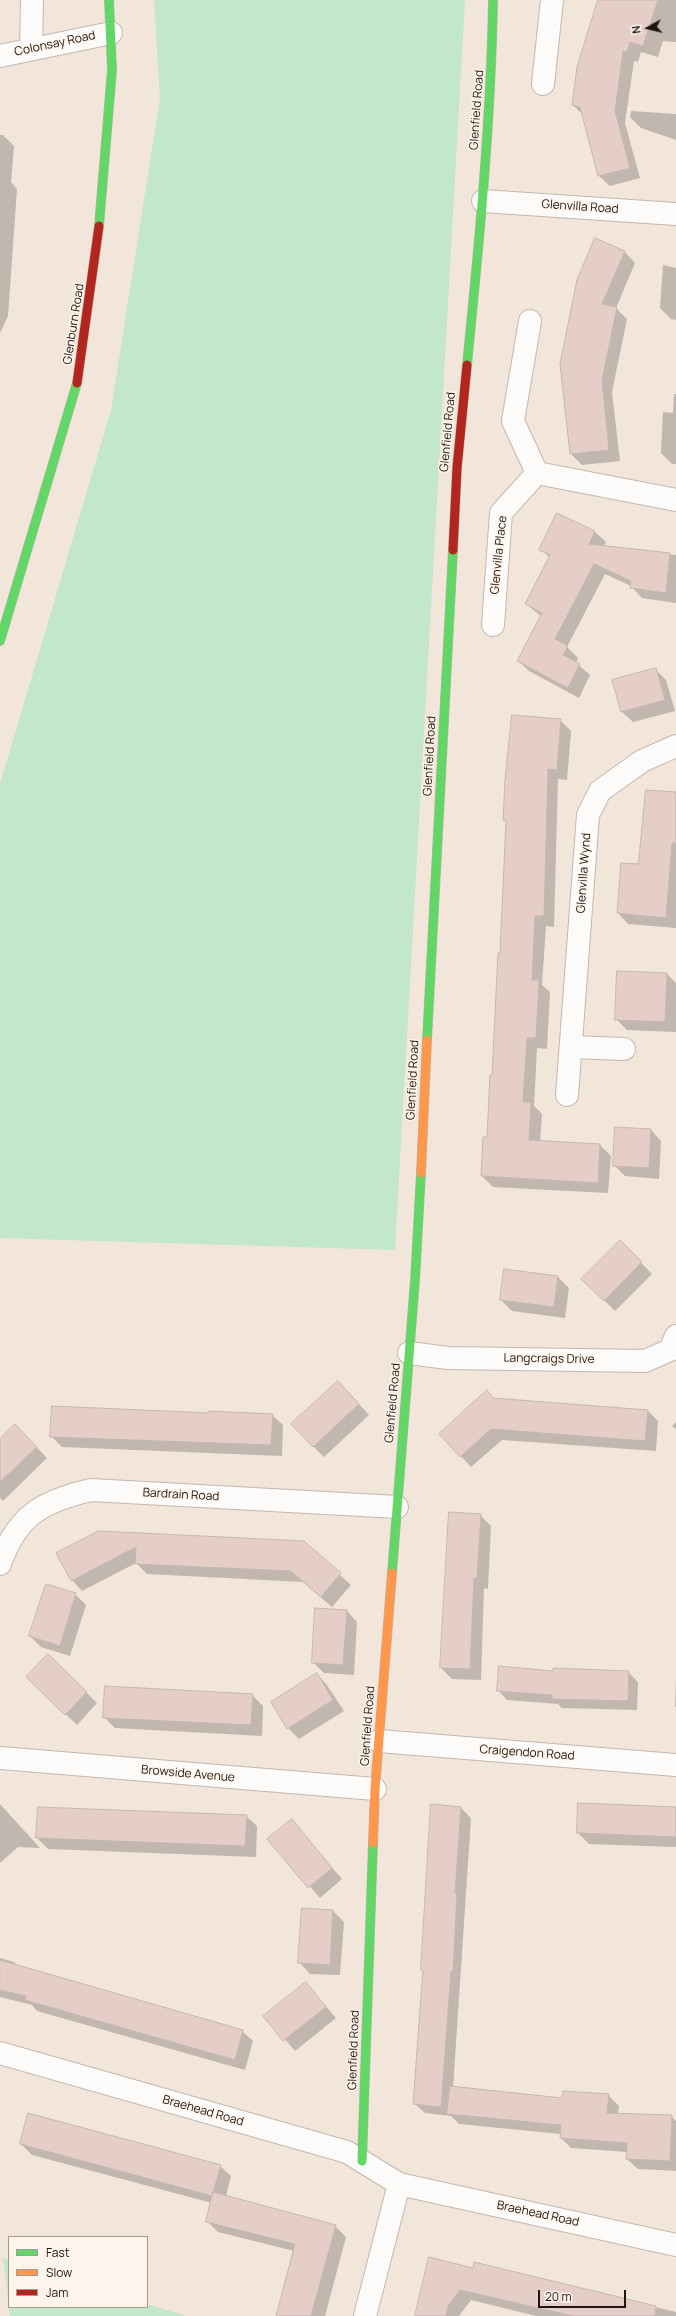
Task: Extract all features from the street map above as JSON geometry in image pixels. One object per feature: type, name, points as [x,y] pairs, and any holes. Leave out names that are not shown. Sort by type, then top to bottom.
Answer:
[{"type":"street","points":[[30,49],[32,0]]},
{"type":"street","name":"Glenburn Road","points":[[0,642],[76,388],[95,268],[103,192],[112,70],[109,0]]},
{"type":"street","name":"Glenfield Road","points":[[362,2161],[375,1789],[415,1272],[457,468],[483,201],[492,67],[493,0]]},
{"type":"street","points":[[543,84],[552,0]]},
{"type":"street","name":"Colonsay Road","points":[[0,56],[110,33]]},
{"type":"street","name":"Glenvilla Road","points":[[483,201],[676,214]]},
{"type":"street","points":[[530,321],[514,420],[537,473],[676,500]]},
{"type":"street","name":"Glenvilla Place","points":[[493,625],[501,513],[537,473]]},
{"type":"street","name":"Glenvilla Wynd","points":[[567,1095],[588,815],[600,791],[642,761],[676,746]]},
{"type":"street","points":[[571,1047],[624,1049]]},
{"type":"street","name":"Langcraigs Drive","points":[[409,1353],[448,1358],[645,1361],[670,1350],[676,1336]]},
{"type":"street","name":"Bardrain Road","points":[[0,1564],[8,1542],[29,1515],[62,1496],[91,1490],[397,1507]]},
{"type":"street","name":"Craigendon Road","points":[[379,1741],[676,1765]]},
{"type":"street","name":"Browside Avenue","points":[[0,1758],[375,1789]]},
{"type":"street","name":"Braehead Road","points":[[0,2053],[347,2152],[399,2184],[676,2245]]},
{"type":"street","points":[[365,2316],[399,2184]]},
{"type":"green space","points":[[154,0],[465,0],[395,1250],[0,1238],[0,784],[111,410],[160,98]]},
{"type":"green space","points":[[3,2258],[8,2260],[8,2297]]},
{"type":"green space","points":[[148,2304],[186,2316],[10,2316],[9,2308],[148,2308]]},
{"type":"building","points":[[598,0],[658,0],[643,46],[630,42],[627,52],[623,51],[615,111],[630,168],[598,176],[580,107],[572,105],[577,67]]},
{"type":"building","points":[[595,238],[625,251],[602,304],[617,307],[602,380],[609,450],[570,454],[560,364],[577,280]]},
{"type":"building","points":[[557,513],[595,531],[589,544],[670,553],[666,593],[630,588],[631,581],[594,564],[555,639],[568,646],[563,655],[580,664],[568,688],[517,661],[542,613],[525,604],[550,555],[539,550]]},
{"type":"building","points":[[656,668],[665,700],[621,712],[612,680]]},
{"type":"building","points":[[512,715],[561,719],[557,770],[548,769],[544,916],[535,916],[532,980],[539,980],[536,1038],[527,1038],[523,1102],[531,1102],[529,1140],[600,1144],[598,1183],[481,1176],[483,1137],[487,1137],[490,1075],[492,1075],[498,953],[500,953],[506,821],[503,820],[505,781]]},
{"type":"building","points":[[646,790],[676,792],[676,843],[672,843],[666,918],[617,913],[621,863],[638,864]]},
{"type":"building","points":[[617,971],[667,973],[665,1022],[615,1020]]},
{"type":"building","points":[[615,1127],[651,1129],[649,1168],[613,1166]]},
{"type":"building","points":[[620,1240],[642,1262],[604,1301],[581,1279]]},
{"type":"building","points":[[504,1269],[558,1276],[554,1307],[500,1300]]},
{"type":"building","points":[[338,1381],[359,1404],[313,1447],[291,1424]]},
{"type":"building","points":[[487,1390],[493,1398],[648,1410],[645,1441],[491,1429],[460,1457],[439,1434]]},
{"type":"building","points":[[52,1406],[209,1413],[209,1411],[273,1414],[271,1445],[50,1437]]},
{"type":"building","points":[[15,1424],[37,1447],[0,1482],[0,1439]]},
{"type":"building","points":[[449,1512],[481,1514],[477,1578],[474,1578],[470,1669],[440,1668]]},
{"type":"building","points":[[99,1531],[304,1541],[341,1573],[321,1597],[291,1571],[135,1564],[136,1547],[71,1581],[56,1553]]},
{"type":"building","points":[[46,1584],[76,1593],[60,1646],[29,1636]]},
{"type":"building","points":[[315,1608],[347,1610],[343,1665],[312,1663]]},
{"type":"building","points":[[48,1654],[87,1692],[65,1715],[26,1677]]},
{"type":"building","points":[[499,1666],[553,1671],[553,1668],[629,1671],[628,1701],[552,1699],[552,1695],[497,1691]]},
{"type":"building","points":[[317,1673],[333,1700],[287,1729],[271,1702]]},
{"type":"building","points":[[105,1686],[253,1694],[251,1725],[103,1718]]},
{"type":"building","points":[[578,1803],[676,1807],[676,1837],[577,1833]]},
{"type":"building","points":[[431,1804],[461,1807],[455,1893],[457,1893],[453,1972],[451,1971],[441,2107],[413,2104],[423,1970],[421,1970]]},
{"type":"building","points":[[38,1807],[247,1815],[245,1846],[36,1838]]},
{"type":"building","points":[[292,1819],[332,1868],[308,1888],[267,1839]]},
{"type":"building","points":[[302,1908],[333,1910],[330,1965],[298,1963]]},
{"type":"building","points":[[0,1960],[243,2030],[235,2060],[25,2000],[26,1996],[0,1990]]},
{"type":"building","points":[[306,1982],[326,2007],[283,2041],[263,2016]]},
{"type":"building","points":[[450,2086],[562,2098],[563,2091],[609,2094],[607,2113],[672,2115],[670,2161],[626,2159],[627,2143],[560,2138],[561,2125],[447,2114]]},
{"type":"building","points":[[28,2113],[221,2165],[212,2196],[20,2144]]},
{"type":"building","points":[[213,2192],[336,2225],[311,2316],[276,2316],[295,2244],[206,2222]]},
{"type":"building","points":[[429,2257],[473,2268],[474,2262],[656,2306],[655,2316],[573,2316],[460,2290],[448,2306],[446,2316],[415,2316]]},
{"type":"traffic: fast","points":[[99,226],[112,70],[109,0]]},
{"type":"traffic: fast","points":[[467,365],[487,137],[493,0]]},
{"type":"traffic: fast","points":[[0,641],[77,383]]},
{"type":"traffic: fast","points":[[427,1040],[453,550]]},
{"type":"traffic: fast","points":[[392,1573],[415,1280],[421,1173]]},
{"type":"traffic: fast","points":[[362,2161],[373,1843]]},
{"type":"traffic: slow","points":[[421,1173],[427,1040]]},
{"type":"traffic: slow","points":[[373,1843],[375,1789],[392,1573]]},
{"type":"traffic: jam","points":[[77,383],[99,226]]},
{"type":"traffic: jam","points":[[453,550],[457,468],[467,365]]}]
